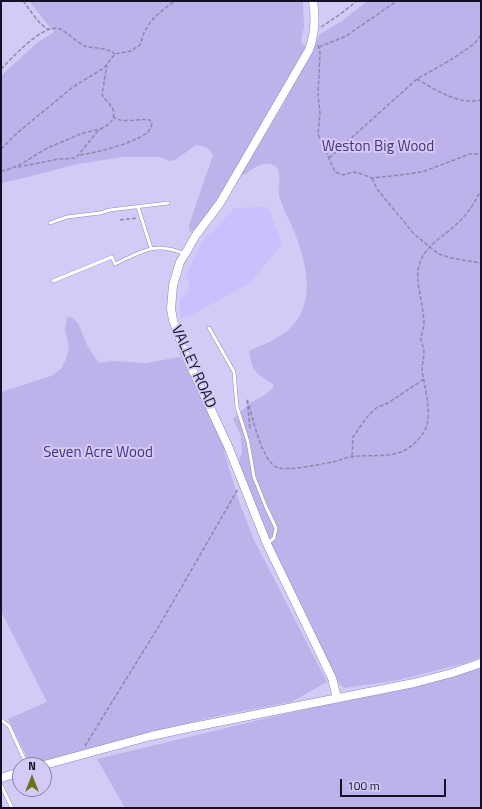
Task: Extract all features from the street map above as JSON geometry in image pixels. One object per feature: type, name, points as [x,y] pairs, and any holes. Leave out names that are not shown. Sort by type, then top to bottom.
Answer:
[{"type":"street","name":"VALLEY ROAD","points":[[313,1],[315,34],[309,50],[220,203],[196,235],[180,262],[173,285],[171,309],[173,320],[186,356],[222,433],[267,544],[332,678],[337,698]]},
{"type":"street","points":[[52,763],[188,728],[437,677],[481,663]]},
{"type":"street","points":[[1,778],[12,775]]},
{"type":"lane","points":[[50,223],[67,217],[168,203]]},
{"type":"lane","points":[[138,206],[151,248]]},
{"type":"lane","points":[[54,281],[112,257],[115,264],[151,248],[169,248],[185,254]]},
{"type":"lane","points":[[209,328],[234,372],[237,407],[247,436],[254,477],[276,528],[274,538],[267,544]]},
{"type":"lane","points":[[1,720],[8,726],[23,757]]},
{"type":"lane","points":[[1,785],[12,808]]},
{"type":"path","points":[[23,1],[38,21],[45,28],[49,29]]},
{"type":"path","points":[[1,69],[17,52],[49,29],[57,28],[72,36],[84,46],[107,50],[114,54],[131,51],[140,45],[144,34],[154,19],[175,1]]},
{"type":"path","points":[[357,1],[321,27],[315,34],[320,53],[318,96],[320,113],[318,134],[335,172],[343,175],[353,172],[372,178],[392,176],[422,172],[462,156],[481,154]]},
{"type":"path","points":[[319,47],[346,36],[397,1]]},
{"type":"path","points":[[329,158],[417,79],[449,61],[474,44],[481,35]]},
{"type":"path","points":[[1,172],[58,159],[76,158],[80,155],[98,132],[113,118],[111,105],[102,94],[108,64],[114,54]]},
{"type":"path","points":[[1,149],[17,133],[72,86],[98,72],[108,64]]},
{"type":"path","points":[[417,79],[442,94],[472,102],[481,100]]},
{"type":"path","points":[[80,155],[92,153],[130,141],[148,132],[152,125],[150,120],[141,119],[128,121],[113,118]]},
{"type":"path","points":[[18,167],[50,147],[82,133],[105,126]]},
{"type":"path","points":[[372,178],[377,189],[414,234],[430,247],[440,254],[451,258],[481,263]]},
{"type":"path","points":[[250,430],[247,399],[264,453],[271,463],[277,467],[286,469],[296,469],[334,462],[352,456],[380,456],[402,452],[410,447],[425,430],[428,415],[422,368],[424,350],[421,342],[421,332],[424,324],[422,302],[417,278],[419,266],[423,255],[437,239],[459,222],[475,201],[481,190]]},
{"type":"path","points":[[120,220],[141,217]]},
{"type":"path","points":[[352,456],[353,437],[367,417],[376,408],[388,403],[424,379]]},
{"type":"path","points":[[79,756],[162,621],[242,482]]},
{"type":"shaded area","points":[[234,208],[269,208],[282,244],[250,283],[190,316],[180,318],[180,299],[188,293],[189,283],[186,275],[205,236],[211,233]]},
{"type":"green space","points":[[29,1],[303,1],[304,27],[301,42],[306,46],[218,201],[197,228],[190,232],[189,225],[213,155],[208,149],[202,146],[196,145],[175,160],[169,161],[160,157],[123,157],[77,164],[1,183],[1,76],[37,43],[54,32]]},
{"type":"green space","name":"Weston Big Wood","points":[[367,1],[481,1],[481,657],[469,662],[399,680],[345,688],[340,685],[285,573],[267,544],[236,469],[242,452],[241,436],[233,419],[250,403],[265,395],[273,388],[273,384],[253,368],[249,351],[274,340],[287,331],[297,320],[304,308],[307,280],[301,251],[280,199],[279,171],[273,165],[264,164],[240,176],[283,105],[320,34],[342,21]]},
{"type":"green space","name":"Seven Acre Wood","points":[[71,317],[78,323],[88,347],[99,363],[113,361],[146,363],[180,357],[211,409],[228,446],[224,452],[240,504],[254,540],[327,682],[291,702],[222,715],[164,729],[52,760],[52,757],[27,757],[8,719],[47,702],[1,611],[1,392],[51,376],[61,369],[66,359],[69,347],[65,330],[67,318]]},
{"type":"green space","points":[[481,668],[481,808],[125,808],[97,759],[297,711],[416,686]]}]
